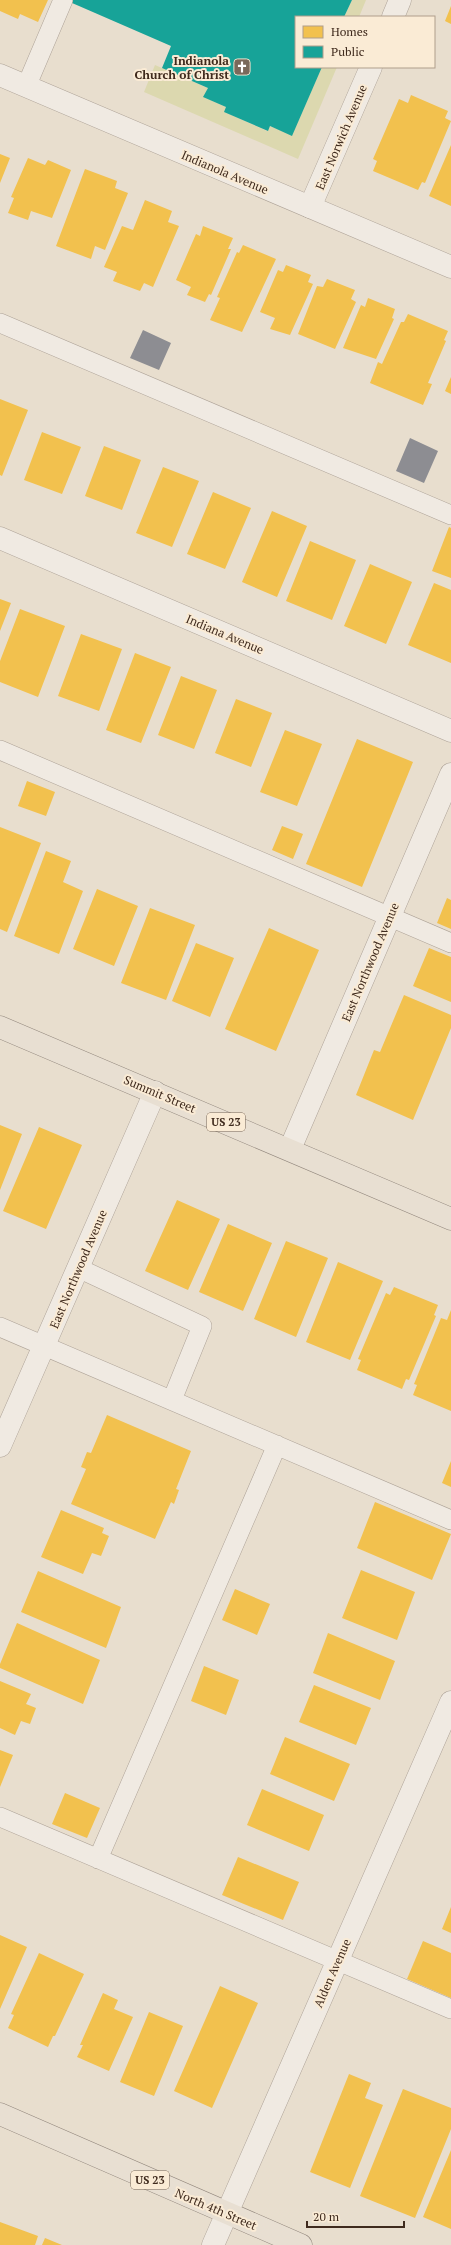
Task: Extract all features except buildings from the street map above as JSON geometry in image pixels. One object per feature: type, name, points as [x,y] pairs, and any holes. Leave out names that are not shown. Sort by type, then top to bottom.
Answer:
[{"type":"main road","name":"Summit Street","points":[[0,1027],[290,1149],[451,1219]]},
{"type":"main road","name":"North 4th Street","points":[[0,2114],[301,2245]]},
{"type":"street","points":[[393,16],[400,0]]},
{"type":"street","name":"East Norwich Avenue","points":[[310,207],[371,68]]},
{"type":"street","name":"Indianola Avenue","points":[[0,75],[451,267]]},
{"type":"street","name":"Indiana Avenue","points":[[0,538],[451,731]]},
{"type":"street","name":"East Northwood Avenue","points":[[290,1149],[451,774]]},
{"type":"street","name":"East Northwood Avenue","points":[[0,1446],[155,1092]]},
{"type":"street","name":"Alden Avenue","points":[[213,2245],[451,1702]]},
{"type":"lane","points":[[26,87],[63,0]]},
{"type":"lane","points":[[0,323],[451,515]]},
{"type":"lane","points":[[0,750],[451,943]]},
{"type":"lane","points":[[78,1268],[202,1326],[172,1400]]},
{"type":"lane","points":[[0,1327],[451,1520]]},
{"type":"lane","points":[[98,1859],[277,1445]]},
{"type":"lane","points":[[0,1817],[451,2009]]},
{"type":"shaded area","points":[[352,0],[366,0],[359,16],[344,16]]},
{"type":"shaded area","points":[[155,65],[208,88],[204,97],[226,107],[225,112],[267,131],[270,126],[292,135],[322,68],[337,68],[298,159],[144,92]]},
{"type":"place","name":"Indianola Church of Christ","points":[[242,67]]}]
